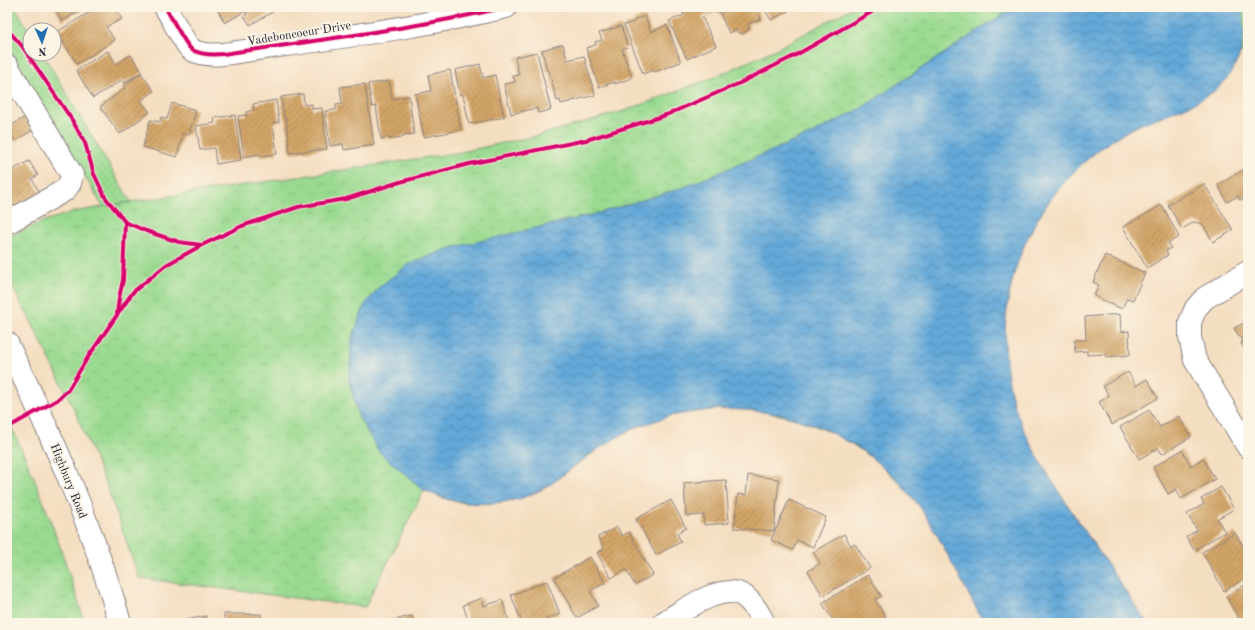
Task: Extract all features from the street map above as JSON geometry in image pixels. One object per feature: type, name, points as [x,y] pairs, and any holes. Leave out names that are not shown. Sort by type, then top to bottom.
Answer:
[{"type":"street","name":"Vadeboncoeur Drive","points":[[165,7],[191,49],[200,53],[211,55],[425,24],[506,7]]},
{"type":"street","points":[[7,66],[72,176],[70,184],[65,190],[7,223]]},
{"type":"street","points":[[1248,272],[1205,298],[1196,308],[1190,322],[1190,337],[1195,360],[1248,447]]},
{"type":"street","name":"Highbury Road","points":[[7,343],[39,410],[68,477],[90,532],[120,623]]},
{"type":"street","points":[[663,623],[710,596],[732,592],[743,596],[755,608],[764,623]]},
{"type":"path","points":[[7,428],[57,400],[68,390],[88,356],[133,292],[166,265],[202,245],[242,226],[298,207],[346,199],[400,182],[469,164],[586,140],[666,115],[740,83],[796,55],[870,14],[879,7]]},
{"type":"path","points":[[194,244],[202,245]]},
{"type":"path","points":[[117,314],[118,303]]},
{"type":"green space","points":[[7,7],[15,7],[24,22],[22,22],[22,62],[48,62],[131,202],[103,207],[7,46]]},
{"type":"green space","points":[[854,7],[1248,7],[1248,54],[1241,52],[1232,70],[1220,84],[1206,95],[1191,103],[1140,124],[1123,133],[1087,159],[1057,191],[1034,226],[1017,265],[1007,307],[1005,349],[1011,392],[1025,435],[1047,474],[1147,623],[984,623],[938,535],[919,505],[898,481],[874,460],[849,442],[821,428],[792,418],[762,412],[731,409],[678,414],[638,426],[611,440],[541,490],[515,499],[487,504],[473,504],[446,499],[424,490],[365,607],[139,578],[109,492],[73,407],[33,325],[7,277],[7,237],[44,221],[73,212],[456,153],[536,136],[627,110],[715,77],[778,48]]},
{"type":"green space","points":[[7,418],[30,468],[50,519],[85,623],[7,623]]},
{"type":"water","points":[[1014,7],[1241,7],[1242,9],[1243,38],[1240,55],[1225,81],[1216,90],[1204,98],[1124,133],[1096,152],[1071,175],[1049,201],[1032,229],[1019,259],[1010,291],[1005,325],[1006,365],[1015,408],[1021,423],[1051,480],[1147,623],[984,623],[936,533],[920,507],[897,479],[856,446],[824,429],[807,422],[779,414],[748,410],[718,409],[670,416],[637,427],[621,435],[591,453],[551,484],[535,493],[519,499],[494,503],[470,503],[447,499],[424,490],[380,453],[359,418],[349,381],[352,339],[364,306],[379,287],[409,264],[447,249],[599,213],[682,188],[807,136],[860,109]]},
{"type":"building","points":[[54,7],[86,7],[62,21]]},
{"type":"building","points":[[98,7],[115,7],[122,19],[106,27],[115,40],[77,64],[62,40],[62,29]]},
{"type":"building","points":[[216,7],[281,7],[250,25],[244,16],[247,14],[245,11],[225,23]]},
{"type":"building","points":[[680,7],[708,7],[711,13],[702,17],[716,46],[687,59],[669,21],[684,15]]},
{"type":"building","points":[[712,7],[756,7],[761,19],[748,24],[748,30],[742,34],[736,30],[729,33],[719,11],[715,13]]},
{"type":"building","points":[[763,7],[795,7],[771,20]]},
{"type":"building","points":[[645,16],[651,32],[667,25],[681,62],[654,72],[653,70],[643,74],[624,25]]},
{"type":"building","points":[[621,26],[628,47],[622,49],[632,78],[615,84],[615,82],[599,87],[586,48],[596,45],[595,42],[602,40],[599,33]]},
{"type":"building","points":[[563,44],[567,60],[584,56],[595,95],[561,104],[560,100],[557,101],[542,50]]},
{"type":"building","points":[[108,51],[116,64],[131,55],[142,72],[123,83],[122,80],[93,98],[76,70]]},
{"type":"building","points":[[537,52],[551,110],[538,113],[537,108],[511,114],[504,84],[515,82],[513,76],[519,75],[515,57]]},
{"type":"building","points":[[480,64],[483,78],[495,75],[504,117],[469,124],[463,94],[460,95],[455,70]]},
{"type":"building","points":[[450,70],[461,130],[424,137],[415,94],[431,91],[428,75]]},
{"type":"building","points":[[141,73],[154,91],[141,101],[150,112],[120,134],[100,107],[125,88],[123,86]]},
{"type":"building","points":[[389,81],[392,99],[409,96],[414,134],[403,135],[403,137],[389,139],[388,137],[381,139],[376,106],[372,107],[368,84]]},
{"type":"building","points":[[365,84],[374,145],[344,150],[343,144],[330,146],[325,111],[336,110],[336,105],[342,104],[340,87]]},
{"type":"building","points":[[303,94],[304,105],[312,104],[312,109],[322,108],[327,149],[290,153],[286,118],[284,118],[281,97]]},
{"type":"building","points":[[276,100],[279,122],[273,123],[277,154],[260,156],[259,154],[244,157],[238,116],[247,115],[246,112],[254,110],[253,104]]},
{"type":"building","points":[[172,103],[196,110],[189,135],[183,133],[177,157],[143,147],[150,120],[160,122],[161,117],[167,119]]},
{"type":"building","points":[[235,115],[241,160],[216,164],[214,148],[200,150],[196,126],[215,123],[214,118]]},
{"type":"building","points":[[25,117],[33,130],[15,141],[7,128]]},
{"type":"building","points":[[29,161],[38,175],[32,179],[40,193],[7,212],[7,173]]},
{"type":"building","points":[[1248,167],[1248,199],[1246,197],[1240,200],[1238,196],[1227,202],[1218,185]]},
{"type":"building","points":[[1204,184],[1233,230],[1213,242],[1203,224],[1194,222],[1182,229],[1168,205]]},
{"type":"building","points":[[1162,205],[1179,237],[1168,243],[1171,248],[1166,251],[1168,255],[1147,268],[1123,227]]},
{"type":"building","points":[[1105,255],[1145,273],[1133,300],[1127,298],[1122,309],[1094,296],[1099,285],[1093,282]]},
{"type":"building","points":[[1120,314],[1121,332],[1129,331],[1130,355],[1106,357],[1106,354],[1087,355],[1087,351],[1075,352],[1074,340],[1086,340],[1085,317]]},
{"type":"building","points":[[1248,317],[1248,355],[1241,343],[1243,342],[1234,328],[1246,322],[1244,319]]},
{"type":"building","points":[[1128,372],[1136,386],[1147,379],[1158,398],[1112,425],[1099,402],[1109,396],[1103,386]]},
{"type":"building","points":[[1149,410],[1160,427],[1179,416],[1191,437],[1162,454],[1158,448],[1139,459],[1120,427]]},
{"type":"building","points":[[1182,450],[1191,466],[1203,458],[1215,479],[1181,499],[1176,489],[1168,494],[1153,467]]},
{"type":"building","points":[[748,475],[779,479],[774,531],[734,528],[738,494],[746,495]]},
{"type":"building","points":[[726,480],[729,523],[704,525],[704,515],[686,516],[684,483]]},
{"type":"building","points":[[1221,487],[1234,509],[1217,519],[1225,532],[1194,550],[1186,537],[1197,530],[1187,514],[1204,504],[1201,499]]},
{"type":"building","points":[[671,500],[686,528],[677,533],[681,542],[656,555],[636,519]]},
{"type":"building","points":[[789,500],[826,517],[813,547],[797,540],[793,550],[771,540]]},
{"type":"building","points":[[617,527],[622,536],[629,532],[653,575],[635,585],[626,570],[611,578],[597,553],[604,549],[598,537]]},
{"type":"building","points":[[1235,533],[1245,549],[1248,548],[1248,577],[1224,591],[1202,552]]},
{"type":"building","points":[[844,534],[851,546],[855,544],[870,568],[823,596],[808,571],[820,563],[813,552]]},
{"type":"building","points":[[590,557],[605,583],[590,591],[598,606],[577,618],[554,578]]},
{"type":"building","points":[[868,575],[881,596],[875,600],[886,617],[877,623],[829,623],[833,620],[822,603]]},
{"type":"building","points":[[547,581],[560,614],[546,619],[548,623],[522,623],[511,595]]},
{"type":"building","points":[[1248,583],[1248,623],[1241,623],[1226,596]]},
{"type":"building","points":[[482,598],[484,606],[502,600],[510,623],[469,623],[463,605]]},
{"type":"building","points":[[224,614],[261,614],[261,623],[224,623]]},
{"type":"building","points":[[206,616],[207,623],[176,623],[176,622]]},
{"type":"building","points":[[412,616],[414,623],[384,623],[384,622]]},
{"type":"cycle path","points":[[165,7],[189,47],[196,52],[204,54],[223,54],[401,28],[506,7]]},
{"type":"cycle path","points":[[7,428],[57,400],[68,390],[88,357],[133,292],[166,265],[202,245],[242,226],[298,207],[346,199],[400,182],[469,164],[586,140],[666,115],[740,83],[796,55],[879,7]]},
{"type":"cycle path","points":[[7,29],[22,46],[72,120],[85,143],[94,174],[105,197],[125,222],[179,242],[202,245]]},
{"type":"cycle path","points":[[117,313],[123,280],[125,222]]}]
